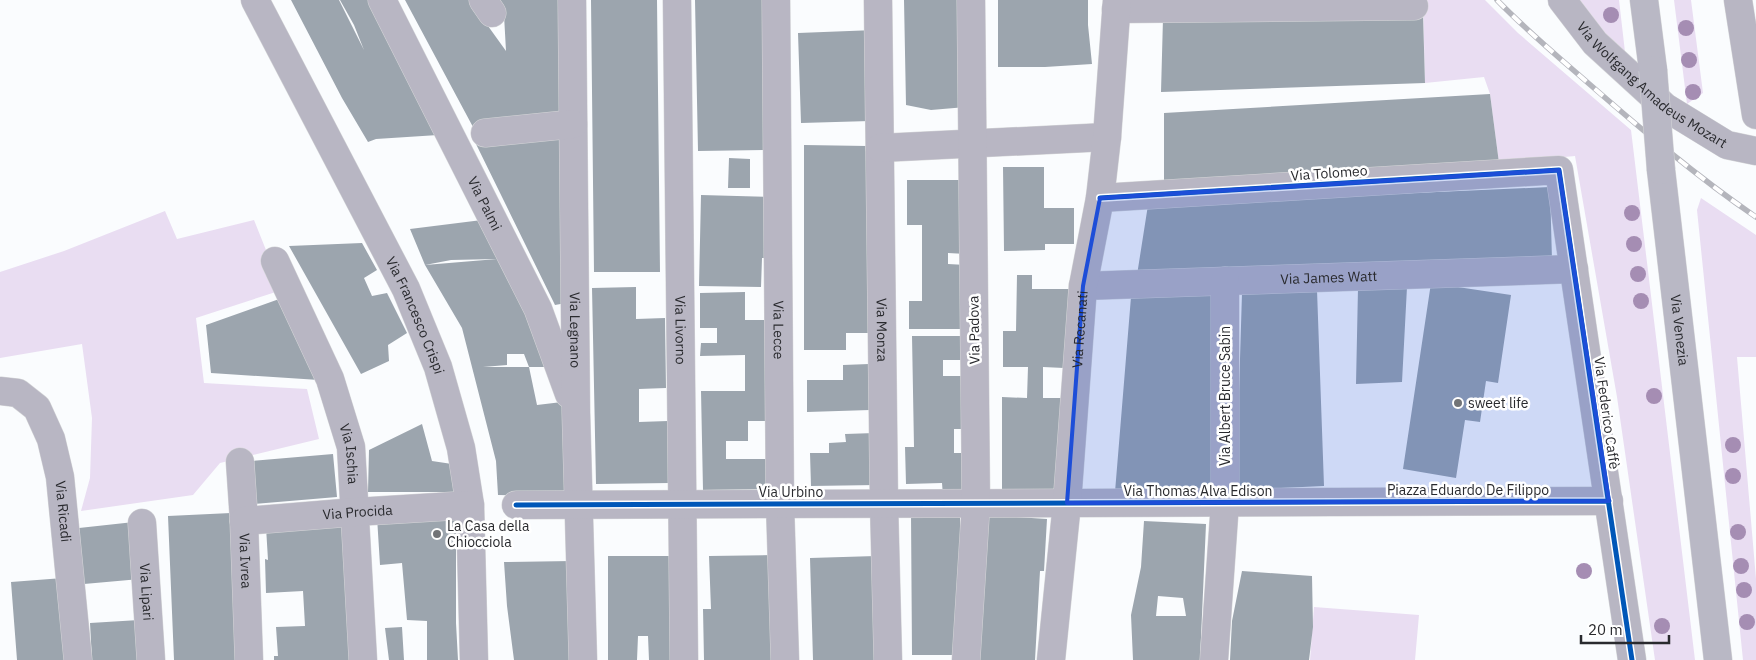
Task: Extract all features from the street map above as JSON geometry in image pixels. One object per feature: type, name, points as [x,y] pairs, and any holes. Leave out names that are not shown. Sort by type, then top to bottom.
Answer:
[{"type":"main road","name":"Via Venezia","points":[[1644,0],[1653,70],[1661,170],[1718,660]]},
{"type":"street","name":"Via Francesco Crispi","points":[[255,0],[406,289],[438,367],[460,448],[470,505],[474,660]]},
{"type":"street","name":"Via Palmi","points":[[382,0],[538,310],[576,412]]},
{"type":"street","name":"Via Legnano","points":[[572,0],[576,412],[583,660]]},
{"type":"street","name":"Via Livorno","points":[[677,0],[684,660]]},
{"type":"street","name":"Via Lecce","points":[[776,0],[780,504],[785,660]]},
{"type":"street","name":"Via Monza","points":[[878,0],[884,503],[888,660]]},
{"type":"street","name":"Via Padova","points":[[966,660],[976,503],[971,0]]},
{"type":"street","name":"Via Wolfgang Amadeus Mozart","points":[[1562,0],[1595,43],[1665,106],[1727,145],[1756,152]]},
{"type":"street","points":[[1738,0],[1756,115]]},
{"type":"street","points":[[1116,5],[1414,6]]},
{"type":"street","name":"Via Recanati","points":[[1052,660],[1084,286],[1100,198],[1107,138],[1116,5]]},
{"type":"street","points":[[484,134],[573,124]]},
{"type":"street","points":[[880,148],[1107,138]]},
{"type":"street","name":"Via Tolomeo","points":[[1100,198],[1559,170]]},
{"type":"street","name":"Via Federico Caffè","points":[[1559,170],[1632,660]]},
{"type":"street","name":"Via Ischia","points":[[275,261],[330,379],[351,448],[363,660]]},
{"type":"street","name":"Via James Watt","points":[[1084,286],[1574,269]]},
{"type":"street","name":"Via Albert Bruce Sabin","points":[[1214,660],[1225,502],[1225,281]]},
{"type":"street","name":"Via Ricadi","points":[[0,391],[18,394],[37,408],[51,439],[60,477],[78,660]]},
{"type":"street","name":"Via Ivrea","points":[[240,462],[249,660]]},
{"type":"street","name":"Piazza Eduardo De Filippo","points":[[1328,502],[1609,501]]},
{"type":"street","name":"Via Urbino","points":[[516,504],[1067,502]]},
{"type":"street","name":"Via Thomas Alva Edison","points":[[1067,502],[1328,502]]},
{"type":"street","name":"Via Procida","points":[[244,521],[470,505]]},
{"type":"street","name":"Via Lipari","points":[[142,523],[151,660]]},
{"type":"highlighted area","points":[[1559,170],[1609,501],[1067,503],[1083,286],[1100,198]]},
{"type":"shaded area","points":[[1423,0],[1485,0],[1518,33],[1631,130],[1695,660],[1655,660],[1617,397],[1575,156],[1499,163],[1490,94],[1484,77],[1425,83]]},
{"type":"shaded area","points":[[1573,0],[1619,0],[1625,52],[1591,21]]},
{"type":"shaded area","points":[[1674,0],[1691,0],[1703,93],[1687,104]]},
{"type":"shaded area","points":[[1701,198],[1756,235],[1756,357],[1737,357],[1756,579],[1756,660],[1743,660],[1697,210]]},
{"type":"shaded area","points":[[165,211],[177,239],[254,220],[282,290],[196,318],[204,383],[307,389],[319,439],[220,463],[193,495],[81,511],[90,478],[92,418],[82,344],[0,358],[0,272],[64,251]]},
{"type":"shaded area","points":[[1314,607],[1419,615],[1415,660],[1310,660]]},
{"type":"building","points":[[291,0],[339,0],[364,50],[354,25],[340,0],[373,0],[383,19],[379,25],[384,26],[438,135],[376,139],[368,142],[342,98]]},
{"type":"building","points":[[405,0],[473,0],[483,19],[506,51],[504,15],[495,0],[562,0],[563,122],[473,127]]},
{"type":"building","points":[[591,0],[657,0],[660,272],[594,272]]},
{"type":"building","points":[[695,0],[768,0],[770,150],[698,151]]},
{"type":"building","points":[[904,0],[963,0],[966,107],[931,110],[906,105]]},
{"type":"building","points":[[998,0],[1088,0],[1088,25],[1092,64],[998,67]]},
{"type":"building","points":[[1423,13],[1425,83],[1161,92],[1163,18]]},
{"type":"building","points":[[875,30],[870,121],[801,123],[798,33]]},
{"type":"building","points":[[1490,94],[1499,163],[1164,187],[1164,113]]},
{"type":"building","points":[[564,138],[566,303],[555,305],[475,142]]},
{"type":"building","points":[[804,145],[867,146],[867,234],[870,234],[871,333],[846,333],[846,350],[804,350]]},
{"type":"building","points":[[729,158],[750,159],[750,188],[728,188]]},
{"type":"building","points":[[1003,167],[1044,167],[1044,208],[1074,208],[1074,244],[1045,244],[1045,250],[1004,251]]},
{"type":"building","points":[[907,180],[965,180],[966,254],[948,253],[948,264],[966,265],[967,329],[909,329],[909,301],[922,301],[922,225],[907,225]]},
{"type":"building","points":[[1550,187],[1552,260],[1137,275],[1148,205]]},
{"type":"building","points":[[701,195],[769,197],[768,258],[762,258],[761,287],[699,286]]},
{"type":"building","points":[[482,220],[553,367],[529,367],[537,405],[562,402],[567,496],[498,495],[496,461],[462,328],[425,265],[410,229]],"holes":[[[497,259],[425,265],[451,260]],[[507,354],[524,354],[529,367],[483,367],[507,365]]]},
{"type":"building","points":[[362,243],[377,270],[364,278],[372,296],[387,293],[407,333],[388,345],[389,361],[361,374],[289,246]]},
{"type":"building","points":[[1017,275],[1032,275],[1032,289],[1069,289],[1064,368],[1043,367],[1043,398],[1063,398],[1056,491],[1002,490],[1002,397],[1027,398],[1028,367],[1003,367],[1003,331],[1016,331]]},
{"type":"building","points":[[1431,283],[1511,295],[1498,383],[1486,381],[1480,422],[1465,420],[1456,478],[1403,469]]},
{"type":"building","points":[[636,287],[636,319],[665,318],[666,388],[639,389],[639,422],[668,421],[670,483],[596,484],[592,288]]},
{"type":"building","points":[[1407,287],[1402,382],[1356,384],[1358,288]]},
{"type":"building","points":[[1317,290],[1324,486],[1236,490],[1242,293]]},
{"type":"building","points":[[745,292],[745,320],[770,320],[771,421],[748,421],[748,441],[726,441],[726,459],[773,459],[773,489],[703,490],[701,391],[745,391],[745,355],[700,356],[701,343],[717,343],[717,328],[700,328],[700,293]]},
{"type":"building","points":[[1214,294],[1217,492],[1115,492],[1131,297]]},
{"type":"building","points":[[282,298],[319,380],[211,373],[206,325]]},
{"type":"building","points":[[912,336],[965,336],[965,360],[943,360],[943,376],[966,376],[967,429],[954,429],[954,453],[968,453],[968,495],[943,496],[942,483],[906,484],[905,447],[914,447]]},
{"type":"building","points":[[869,364],[870,410],[807,412],[807,380],[843,380],[843,365]]},
{"type":"building","points":[[422,424],[432,461],[452,464],[454,492],[368,492],[369,450]]},
{"type":"building","points":[[875,433],[876,485],[811,486],[810,453],[829,453],[829,443],[846,442],[845,434]]},
{"type":"building","points":[[333,454],[337,497],[253,504],[252,461]]},
{"type":"building","points":[[231,513],[237,660],[174,660],[168,516]]},
{"type":"building","points":[[911,514],[960,514],[961,625],[956,655],[912,655]]},
{"type":"building","points":[[456,515],[458,660],[427,660],[427,621],[407,620],[402,563],[380,565],[377,517]]},
{"type":"building","points":[[987,515],[1047,519],[1044,571],[1040,571],[1035,660],[979,660]]},
{"type":"building","points":[[1144,521],[1206,524],[1200,660],[1133,660],[1131,615],[1141,567]],"holes":[[[1158,596],[1183,598],[1186,616],[1156,616]]]},
{"type":"building","points":[[134,522],[140,579],[84,584],[79,528]]},
{"type":"building","points":[[347,522],[354,660],[274,660],[274,656],[278,656],[276,627],[305,626],[303,591],[266,593],[265,559],[268,560],[266,527]]},
{"type":"building","points":[[774,555],[776,660],[704,660],[703,609],[711,609],[709,556]]},
{"type":"building","points":[[608,556],[674,556],[674,660],[649,660],[648,636],[638,636],[637,660],[608,660]]},
{"type":"building","points":[[876,556],[879,660],[813,660],[810,558]]},
{"type":"building","points":[[572,561],[576,660],[514,660],[504,562]]},
{"type":"building","points":[[1242,571],[1312,576],[1313,627],[1309,660],[1230,660],[1232,621]]},
{"type":"building","points":[[63,578],[70,660],[17,660],[11,582]]},
{"type":"building","points":[[139,620],[142,660],[92,660],[90,623]]},
{"type":"building","points":[[402,627],[404,660],[389,660],[385,628]]},
{"type":"railway","points":[[1497,0],[1541,42],[1648,135],[1690,169],[1756,217]]},
{"type":"cycle path","points":[[1100,198],[1559,170],[1632,660]]},
{"type":"cycle path","points":[[516,505],[1609,501]]},
{"type":"place","name":"sweet life","points":[[1458,403]]},
{"type":"place","name":"La Casa della Chiocciola","points":[[437,534]]}]
